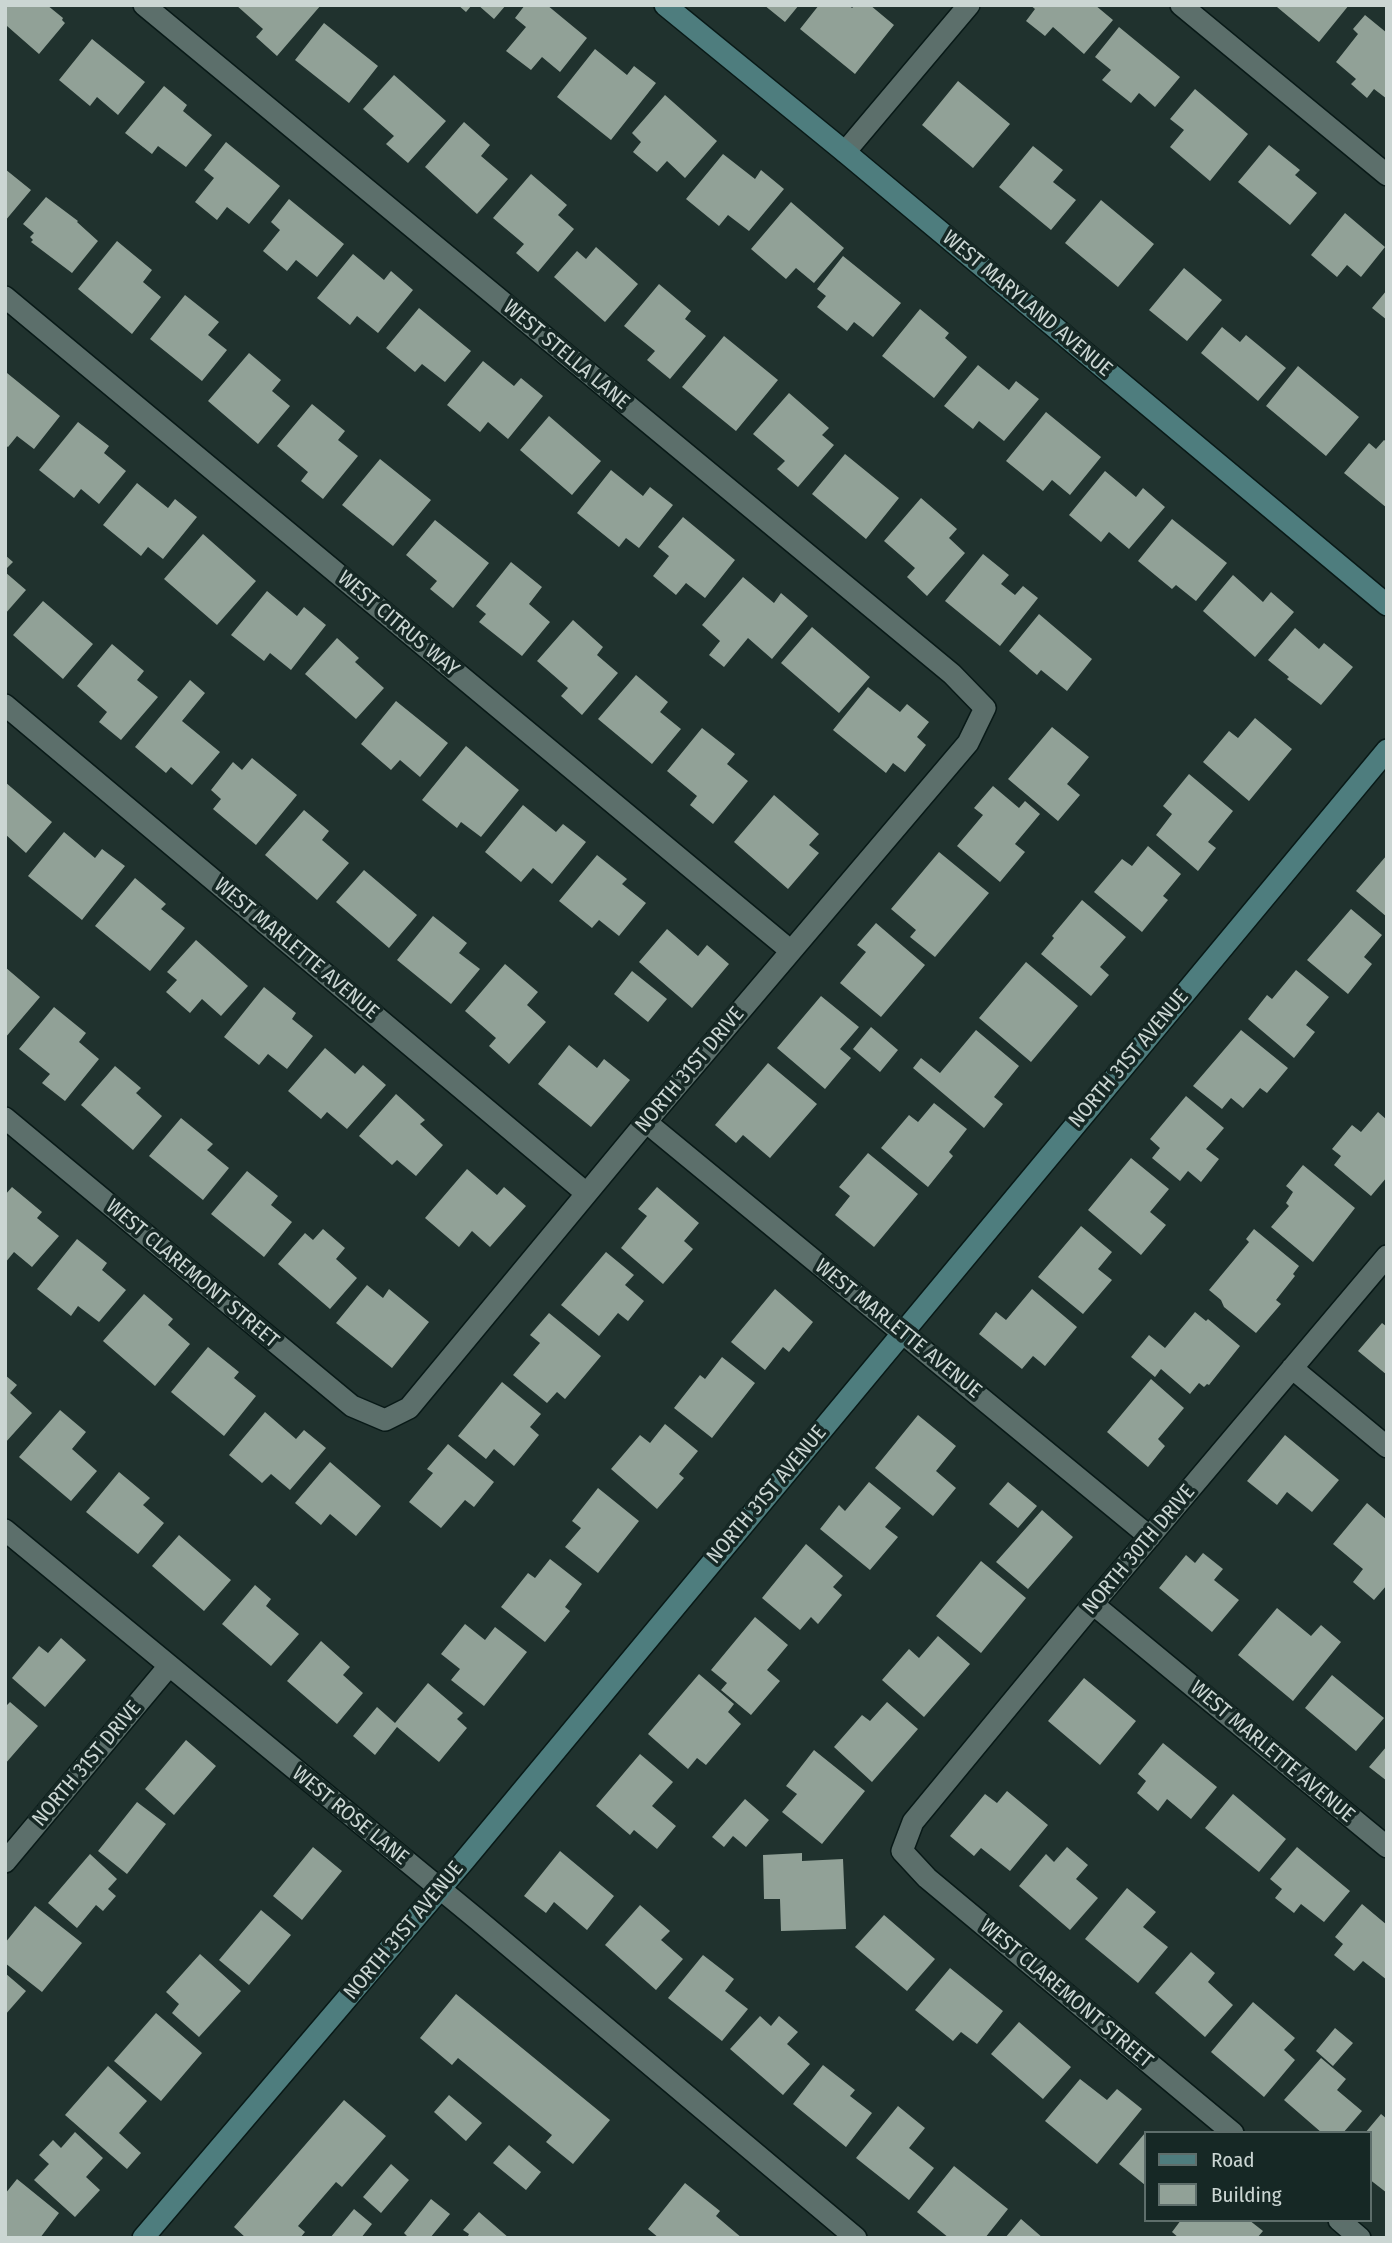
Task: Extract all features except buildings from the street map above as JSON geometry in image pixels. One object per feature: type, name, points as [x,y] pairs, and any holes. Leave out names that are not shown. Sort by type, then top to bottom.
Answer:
[{"type":"street","name":"WEST STELLA LANE","points":[[144,5],[952,674],[985,708]]},
{"type":"street","name":"WEST MARYLAND AVENUE","points":[[665,5],[1387,605]]},
{"type":"street","points":[[845,152],[969,5]]},
{"type":"street","points":[[1181,5],[1387,175]]},
{"type":"street","name":"WEST CITRUS WAY","points":[[5,297],[791,951]]},
{"type":"street","name":"WEST MARLETTE AVENUE","points":[[5,705],[586,1193]]},
{"type":"street","name":"NORTH 31ST DRIVE","points":[[385,1420],[409,1408],[586,1193],[968,743],[985,708]]},
{"type":"street","name":"NORTH 31ST AVENUE","points":[[143,2238],[440,1889],[1387,750]]},
{"type":"street","name":"WEST CLAREMONT STREET","points":[[5,1118],[352,1406],[385,1420]]},
{"type":"street","name":"WEST MARLETTE AVENUE","points":[[646,1122],[1150,1537]]},
{"type":"street","name":"NORTH 30TH DRIVE","points":[[902,1851],[913,1822],[1387,1256]]},
{"type":"street","points":[[1292,1368],[1387,1447]]},
{"type":"street","name":"WEST ROSE LANE","points":[[5,1530],[440,1889],[856,2238]]},
{"type":"street","name":"WEST MARLETTE AVENUE","points":[[1093,1604],[1387,1847]]},
{"type":"street","name":"NORTH 31ST DRIVE","points":[[5,1862],[169,1666]]},
{"type":"street","name":"WEST CLAREMONT STREET","points":[[902,1851],[927,1878],[1231,2131]]},
{"type":"street","points":[[1341,2222],[1360,2238]]}]
